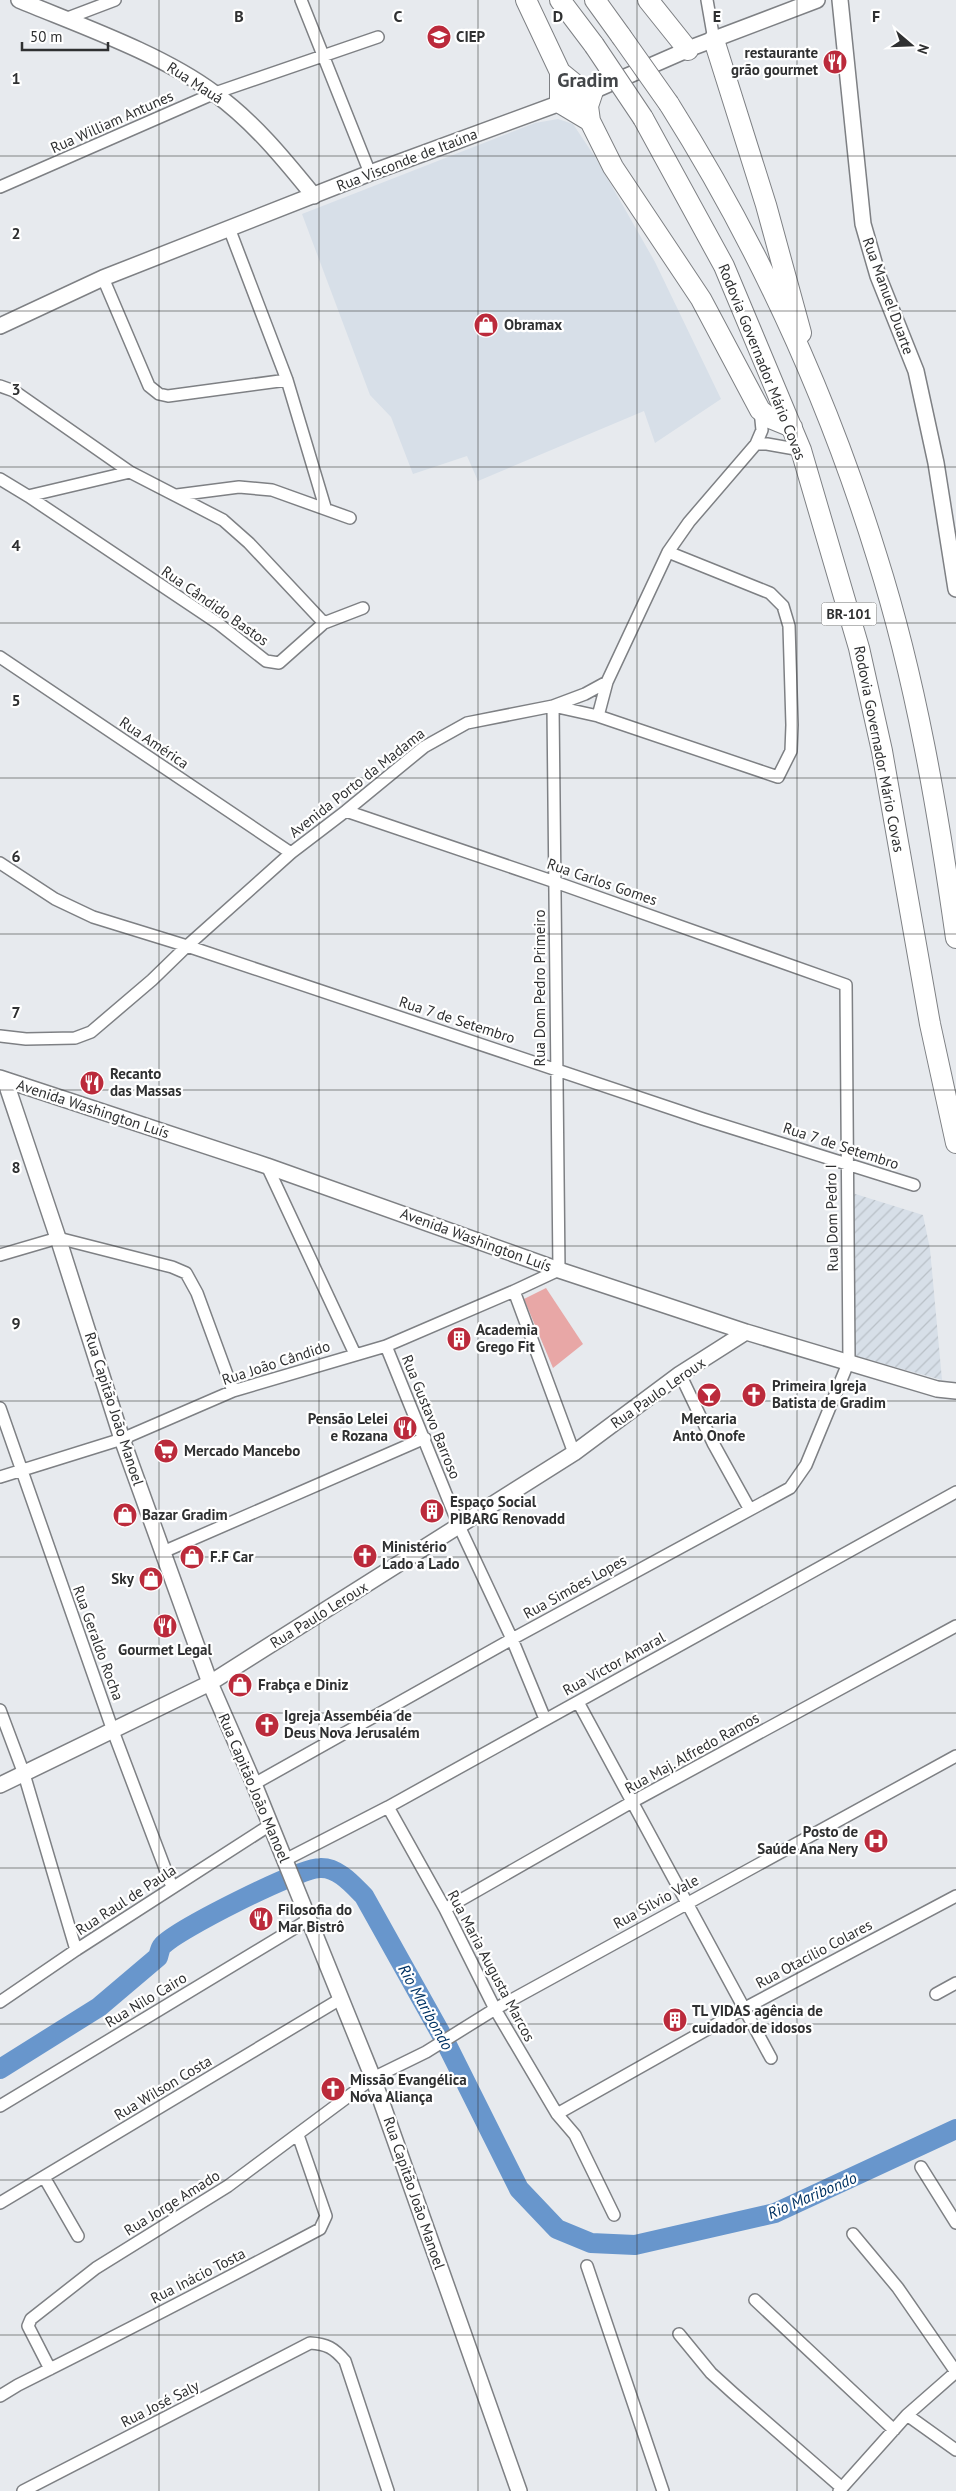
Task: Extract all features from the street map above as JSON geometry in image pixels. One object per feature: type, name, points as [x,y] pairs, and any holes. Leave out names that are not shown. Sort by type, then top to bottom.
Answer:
[{"type":"highway","points":[[526,0],[560,72],[560,102],[590,120]]},
{"type":"highway","name":"Rodovia Governador Mário Covas","points":[[560,0],[594,45],[644,118],[724,266],[801,450],[864,667],[882,751],[930,1024],[956,1143]]},
{"type":"highway","name":"BR-101","points":[[595,0],[669,104],[723,194],[806,362],[843,458],[874,548],[913,693],[956,938]]},
{"type":"highway","points":[[648,0],[688,50]]},
{"type":"highway","points":[[714,40],[766,205],[798,316],[806,362]]},
{"type":"highway","points":[[560,72],[576,85],[593,91],[588,106],[590,120],[613,166],[701,299],[760,410],[770,418],[792,427]]},
{"type":"street","name":"Rua Mauá","points":[[19,0],[66,19],[189,76],[215,93],[259,132],[314,196]]},
{"type":"street","points":[[66,19],[115,0]]},
{"type":"street","points":[[301,0],[370,174]]},
{"type":"street","points":[[708,0],[714,40]]},
{"type":"street","name":"Rua Visconde de Itaúna","points":[[0,326],[103,278],[228,228],[593,91],[688,50],[817,0]]},
{"type":"street","name":"Rua Manuel Duarte","points":[[840,0],[863,224],[878,276],[916,371],[936,463],[956,589]]},
{"type":"street","name":"Rua William Antunes","points":[[0,187],[215,93],[378,36]]},
{"type":"street","points":[[228,228],[287,380],[325,507]]},
{"type":"street","points":[[103,278],[148,386],[159,394],[168,396],[287,380]]},
{"type":"street","points":[[0,386],[14,391],[130,472],[223,520],[249,543],[324,623],[363,608]]},
{"type":"street","points":[[598,716],[607,682],[668,552],[689,522],[756,444],[762,430],[760,410]]},
{"type":"street","points":[[756,444],[768,444],[801,450]]},
{"type":"street","points":[[28,496],[130,472]]},
{"type":"street","name":"Rua Cândido Bastos","points":[[0,479],[219,624],[266,661],[279,663],[324,623]]},
{"type":"street","points":[[177,495],[239,487],[272,490],[325,507],[350,518]]},
{"type":"street","name":"Avenida Porto da Madama","points":[[0,1036],[26,1039],[75,1038],[91,1032],[152,980],[187,946],[291,854],[424,746],[467,723],[553,706],[598,716],[778,777],[791,751],[792,725],[789,626],[783,606],[770,593],[668,552]]},
{"type":"street","name":"Rua América","points":[[0,657],[291,854]]},
{"type":"street","points":[[553,706],[585,694],[607,682]]},
{"type":"street","name":"Rua Dom Pedro Primeiro","points":[[553,706],[559,1270]]},
{"type":"street","name":"Rua Carlos Gomes","points":[[346,811],[555,882],[846,985]]},
{"type":"street","name":"Rua 7 de Setembro","points":[[0,863],[55,899],[93,917],[187,946],[556,1068],[703,1119],[914,1185]]},
{"type":"street","name":"Rua Dom Pedro I","points":[[846,985],[849,1361]]},
{"type":"street","name":"Avenida Washington Luís","points":[[3,1079],[267,1166],[559,1270],[746,1332],[849,1361],[937,1389],[956,1392]]},
{"type":"street","name":"Rua Capitão João Manoel","points":[[3,1079],[58,1238],[122,1438],[210,1683],[254,1784],[373,2078],[519,2491]]},
{"type":"street","points":[[267,1166],[355,1354]]},
{"type":"street","points":[[0,1255],[58,1238],[172,1267],[186,1273],[197,1293],[233,1391]]},
{"type":"street","name":"Rua João Cândido","points":[[0,1477],[122,1438],[233,1391],[386,1346],[559,1270]]},
{"type":"street","points":[[514,1291],[574,1453]]},
{"type":"street","name":"Rua Paulo Leroux","points":[[0,1785],[210,1683],[574,1453],[680,1374],[746,1332]]},
{"type":"street","name":"Rua Gustavo Barroso","points":[[386,1346],[425,1438],[458,1526],[512,1639],[545,1719]]},
{"type":"street","name":"Rua Simões Lopes","points":[[254,1784],[749,1508],[780,1495],[798,1479],[849,1361]]},
{"type":"street","points":[[680,1374],[713,1443],[749,1508]]},
{"type":"street","name":"Rua Geraldo Rocha","points":[[0,1408],[112,1731],[172,1887]]},
{"type":"street","points":[[163,1552],[425,1438]]},
{"type":"street","name":"Rua Victor Amaral","points":[[289,1872],[388,1807],[956,1492]]},
{"type":"street","name":"Rua Maj. Alfredo Ramos","points":[[444,1909],[632,1802],[956,1626]]},
{"type":"street","points":[[578,1702],[771,2058]]},
{"type":"street","points":[[0,1710],[24,1774],[76,1950]]},
{"type":"street","name":"Rua Silvio Vale","points":[[373,2078],[426,2052],[495,2010],[688,1902],[956,1756]]},
{"type":"street","name":"Rua Maria Augusta Marcos","points":[[388,1807],[444,1909],[495,2010],[557,2114],[575,2135],[614,2215]]},
{"type":"street","name":"Rua Raul de Paula","points":[[0,2002],[172,1887],[270,1825]]},
{"type":"street","name":"Rua Otacílio Colares","points":[[557,2114],[745,2008],[956,1896]]},
{"type":"street","name":"Rua Nilo Cairo","points":[[0,2106],[308,1920]]},
{"type":"street","points":[[936,1994],[956,1983]]},
{"type":"street","name":"Rua Wilson Costa","points":[[0,2203],[342,1998]]},
{"type":"street","name":"Rua Jorge Amado","points":[[50,2369],[31,2335],[28,2326],[31,2319],[96,2268],[228,2186],[373,2078]]},
{"type":"street","name":"Rua Inácio Tosta","points":[[0,2396],[134,2325],[176,2306],[320,2229],[326,2216],[298,2135]]},
{"type":"street","points":[[921,2166],[956,2224]]},
{"type":"street","points":[[44,2176],[78,2236]]},
{"type":"street","points":[[679,2334],[722,2383],[841,2490],[907,2415],[956,2372],[898,2288],[853,2234]]},
{"type":"street","points":[[587,2266],[662,2491]]},
{"type":"street","points":[[755,2300],[894,2430]]},
{"type":"street","name":"Rua José Saly","points":[[23,2491],[48,2485],[310,2343],[326,2344],[345,2361],[384,2490]]},
{"type":"street","points":[[907,2415],[956,2450]]},
{"type":"shaded area","name":"Obramax","points":[[558,119],[573,124],[597,160],[655,262],[721,399],[655,443],[644,411],[478,481],[467,456],[413,474],[391,417],[370,395],[302,214],[535,123]]},
{"type":"shaded area","points":[[849,1192],[923,1215],[930,1249],[942,1380],[852,1355]]},
{"type":"shaded area","points":[[546,1288],[583,1344],[553,1368],[524,1299]]},
{"type":"waterway","name":"Rio Maribondo","points":[[0,2069],[99,2007],[158,1957],[161,1947],[172,1938],[213,1914],[264,1888],[308,1871],[327,1868],[350,1882],[364,1896],[445,2041],[519,2189],[557,2229],[591,2243],[635,2245],[775,2213],[956,2129]]},
{"type":"place","name":"CIEP","points":[[439,37]]},
{"type":"place","name":"restaurante grão gourmet","points":[[835,62]]},
{"type":"place","name":"Obramax","points":[[486,325]]},
{"type":"place","name":"Recanto das Massas","points":[[92,1083]]},
{"type":"place","name":"Academia Grego Fit","points":[[459,1339]]},
{"type":"place","name":"Mercaria Anto Onofe","points":[[709,1395]]},
{"type":"place","name":"Primeira Igreja Batista de Gradim","points":[[754,1395]]},
{"type":"place","name":"Pensão Lelei e Rozana","points":[[405,1428]]},
{"type":"place","name":"Mercado Mancebo","points":[[166,1451]]},
{"type":"place","name":"Espaço Social PIBARG Renovadd","points":[[432,1511]]},
{"type":"place","name":"Bazar Gradim","points":[[125,1515]]},
{"type":"place","name":"Ministério Lado a Lado","points":[[365,1556]]},
{"type":"place","name":"F.F Car","points":[[192,1557]]},
{"type":"place","name":"Sky","points":[[151,1579]]},
{"type":"place","name":"Gourmet Legal","points":[[165,1626]]},
{"type":"place","name":"Frabça e Diniz","points":[[240,1685]]},
{"type":"place","name":"Igreja Assembéia de Deus Nova Jerusalém","points":[[267,1725]]},
{"type":"place","name":"Posto de Saúde Ana Nery","points":[[876,1841]]},
{"type":"place","name":"Filosofia do Mar Bistrô","points":[[261,1919]]},
{"type":"place","name":"TL VIDAS agência de cuidador de idosos","points":[[675,2020]]},
{"type":"place","name":"Missão Evangélica Nova Aliança","points":[[333,2089]]},
{"type":"district","name":"Gradim","points":[[588,80]]}]
